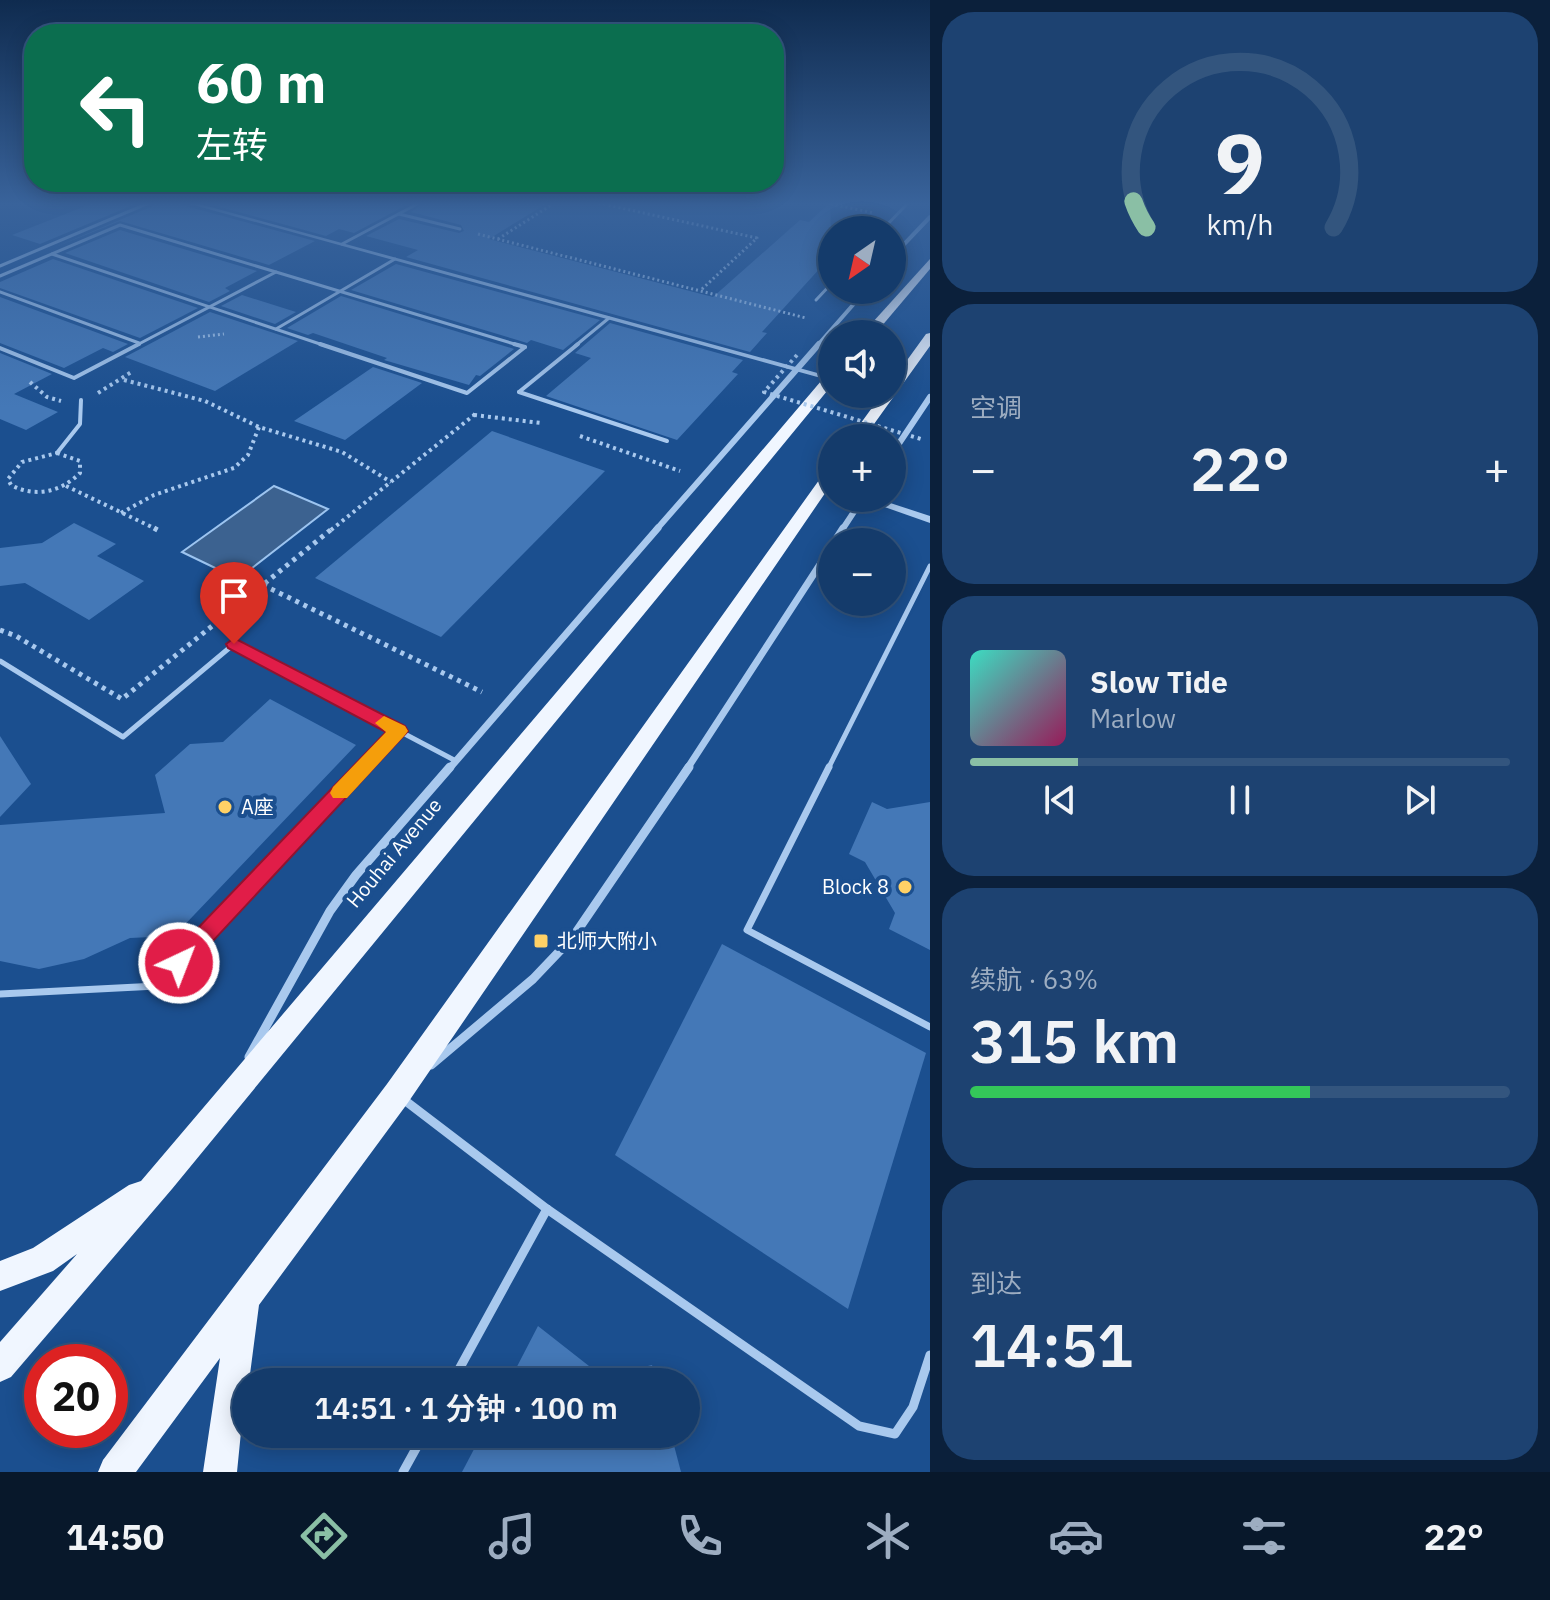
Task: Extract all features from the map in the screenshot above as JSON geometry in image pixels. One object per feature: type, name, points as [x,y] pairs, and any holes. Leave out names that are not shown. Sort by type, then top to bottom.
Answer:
[{"type":"main road","points":[[880,320],[923,271]]},
{"type":"main road","points":[[906,370],[930,337]]},
{"type":"main road","name":"Houhai Avenue","points":[[0,1366],[162,1179],[818,394]]},
{"type":"main road","points":[[115,1472],[397,1094],[818,498]]},
{"type":"main road","points":[[0,1276],[42,1260],[162,1179]]},
{"type":"main road","points":[[220,1472],[245,1295]]},
{"type":"street","points":[[437,271],[818,375]]},
{"type":"street","points":[[225,1103],[330,911],[356,875],[854,304]]},
{"type":"street","points":[[906,433],[930,397]]},
{"type":"street","points":[[906,512],[930,520]]},
{"type":"street","points":[[397,1094],[533,979],[573,937],[653,823],[818,567]]},
{"type":"lane","points":[[101,271],[467,393],[525,347],[272,271]]},
{"type":"lane","points":[[276,329],[375,271]]},
{"type":"lane","points":[[0,348],[74,378],[276,272]]},
{"type":"lane","points":[[0,292],[140,344]]},
{"type":"lane","points":[[609,318],[519,392],[667,441]]},
{"type":"lane","points":[[57,453],[80,424],[81,400]]},
{"type":"lane","points":[[930,566],[747,930],[930,1027]]},
{"type":"lane","points":[[0,661],[123,737],[234,644],[456,761]]},
{"type":"lane","points":[[0,994],[157,986],[399,731]]},
{"type":"lane","points":[[397,1094],[547,1209],[859,1426],[895,1434],[913,1407],[930,1355]]},
{"type":"lane","points":[[460,1368],[547,1209]]},
{"type":"lane","points":[[403,1472],[416,1448]]},
{"type":"path","points":[[622,271],[818,321]]},
{"type":"path","points":[[701,291],[722,271]]},
{"type":"path","points":[[192,339],[208,334],[229,335]]},
{"type":"path","points":[[797,355],[764,392],[921,439]]},
{"type":"path","points":[[19,376],[47,397],[81,400],[123,380],[138,368]]},
{"type":"path","points":[[123,380],[205,401],[259,427],[342,452],[391,482]]},
{"type":"path","points":[[459,410],[474,415],[539,422],[553,427]]},
{"type":"path","points":[[0,630],[16,636],[122,699],[474,415]]},
{"type":"path","points":[[121,513],[154,495],[234,468],[248,455],[259,427]]},
{"type":"path","points":[[568,432],[681,471]]},
{"type":"path","points":[[0,472],[11,472],[24,460],[57,453],[75,457],[82,467],[80,473],[65,486],[28,492],[11,485],[11,472]]},
{"type":"path","points":[[65,486],[161,532]]},
{"type":"path","points":[[263,585],[482,692]]},
{"type":"water","points":[[274,486],[328,509],[238,579],[182,552]]},
{"type":"building","points":[[26,271],[88,271],[198,308],[140,338],[0,288],[0,282]]},
{"type":"building","points":[[117,271],[257,271],[225,288],[230,291],[209,302]]},
{"type":"building","points":[[384,271],[420,271],[600,320],[563,350],[531,340],[527,343],[351,290]]},
{"type":"building","points":[[456,271],[611,271],[713,297],[743,271],[818,271],[762,332],[767,333],[750,352]]},
{"type":"building","points":[[242,295],[296,312],[275,324],[221,306]]},
{"type":"building","points":[[341,296],[514,349],[480,376],[476,375],[469,385],[384,360],[387,358],[313,333],[308,335],[287,328]]},
{"type":"building","points":[[0,297],[128,344],[113,352],[103,348],[64,368],[0,343]]},
{"type":"building","points":[[210,312],[298,341],[215,391],[125,357]]},
{"type":"building","points":[[610,323],[743,360],[732,372],[738,374],[677,440],[546,396],[591,358],[575,353]]},
{"type":"building","points":[[0,353],[52,374],[14,394],[58,412],[26,430],[0,419]]},
{"type":"building","points":[[373,367],[422,383],[345,440],[294,421]]},
{"type":"building","points":[[492,431],[605,471],[441,637],[315,578]]},
{"type":"building","points":[[74,523],[116,544],[97,556],[144,581],[89,620],[25,583],[0,586],[0,548],[42,543]]},
{"type":"building","points":[[270,699],[356,745],[174,936],[130,938],[84,959],[39,969],[0,961],[0,825],[165,813],[155,775],[190,744],[223,742]]},
{"type":"building","points":[[0,736],[31,784],[0,817]]},
{"type":"building","name":"Block 8","points":[[872,802],[887,809],[930,802],[930,950],[889,929],[895,913],[865,862],[849,854]]},
{"type":"building","points":[[722,944],[926,1053],[848,1309],[615,1155]]},
{"type":"building","points":[[538,1326],[592,1368],[516,1368]]},
{"type":"building","points":[[475,1448],[675,1448],[681,1472],[462,1472]]},
{"type":"slow traffic","points":[[340,793],[399,731],[384,723]]},
{"type":"place","name":"A座","points":[[225,807]]},
{"type":"place","name":"Block 8","points":[[905,887]]},
{"type":"place","name":"北师大附小","points":[[541,941]]},
{"type":"route","points":[[179,963],[399,731],[234,644]]}]
